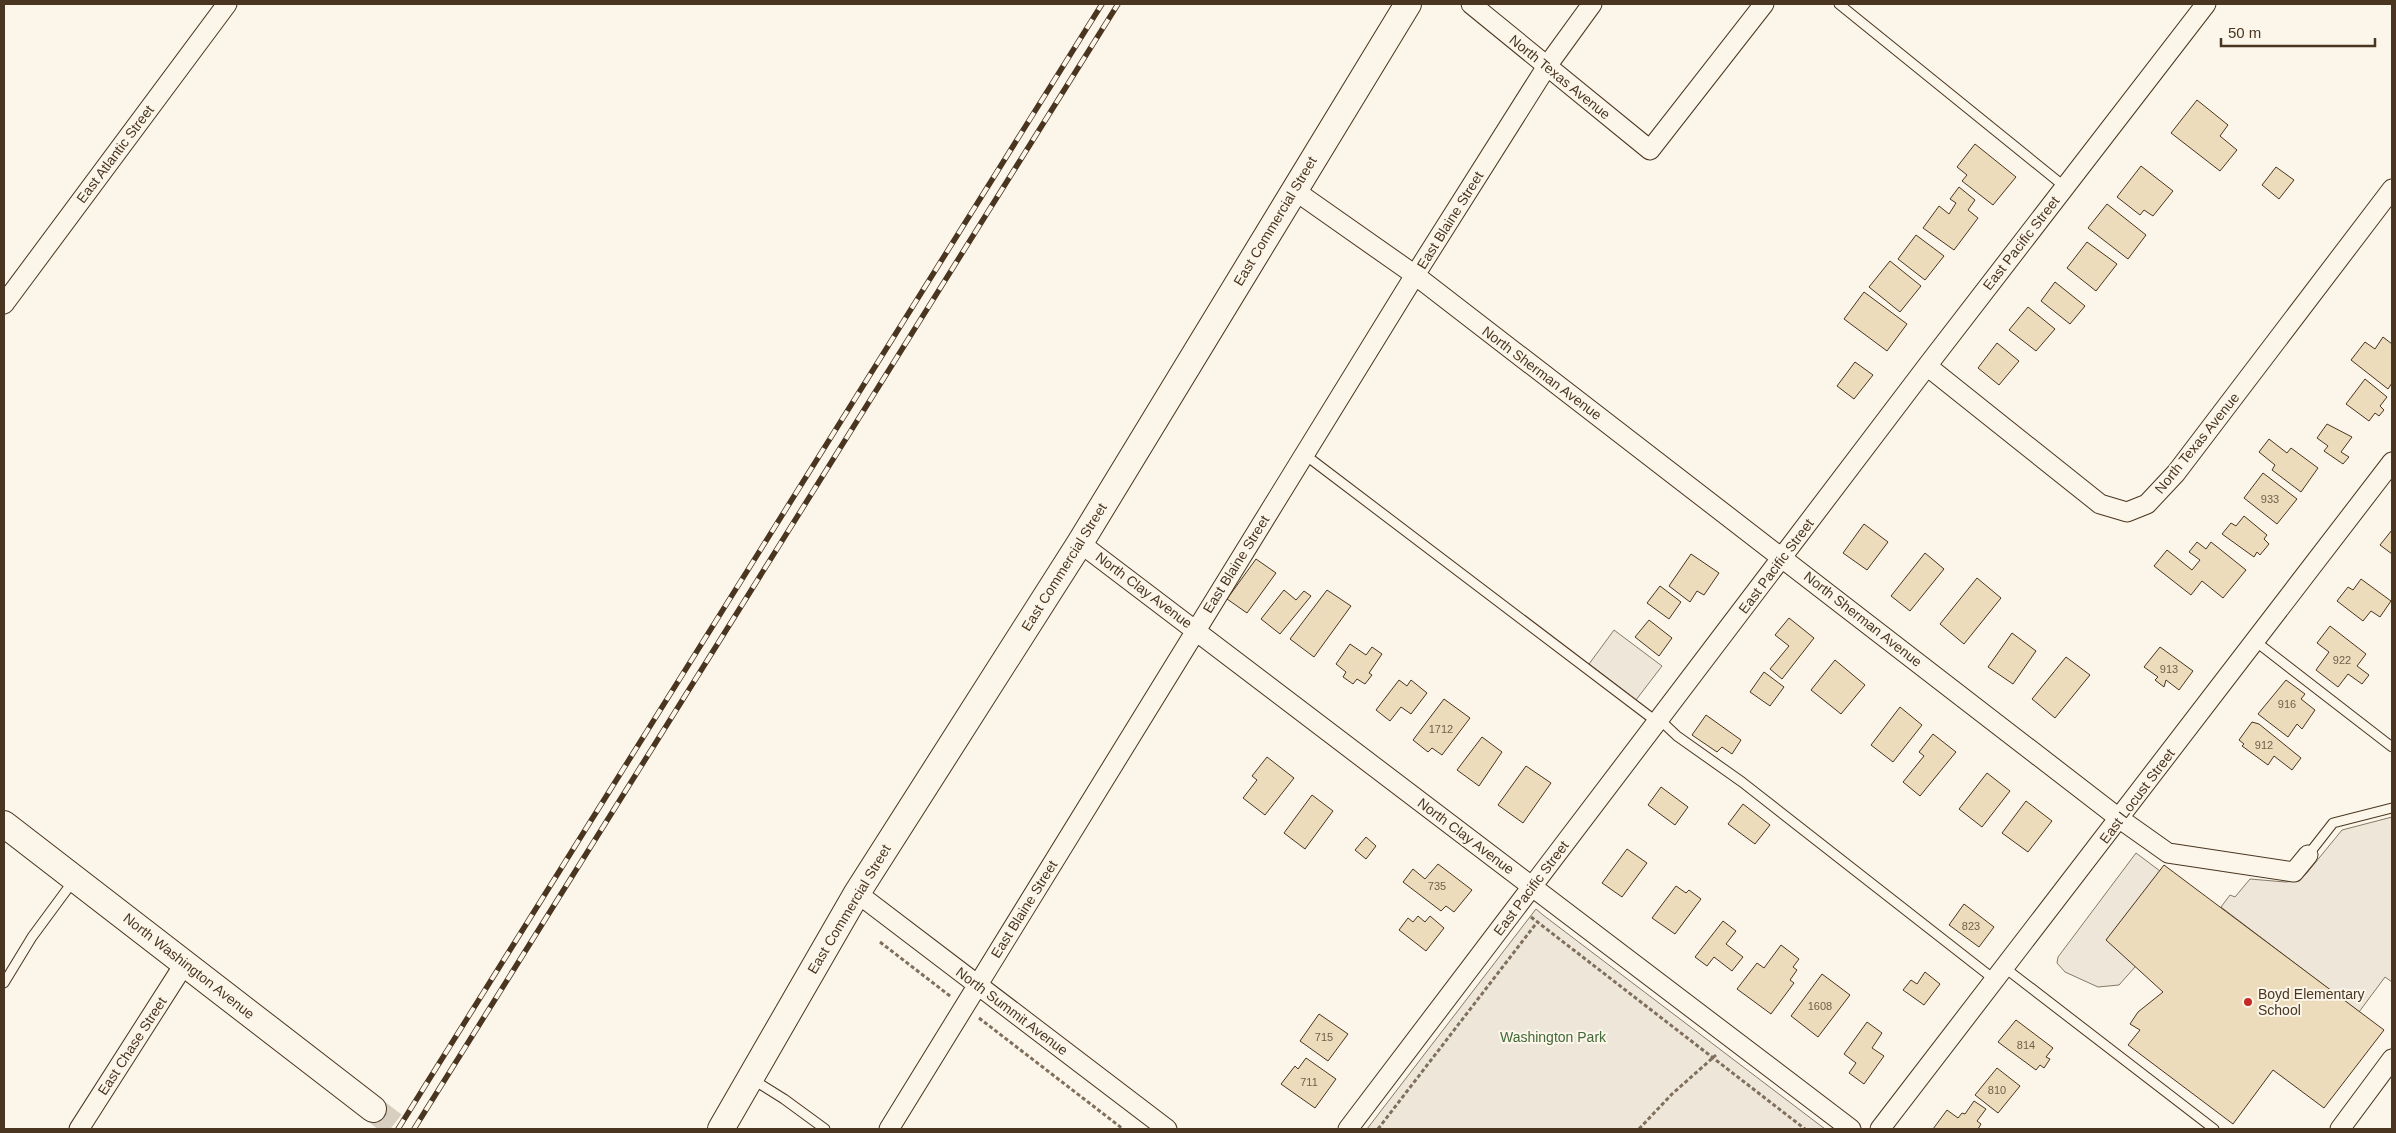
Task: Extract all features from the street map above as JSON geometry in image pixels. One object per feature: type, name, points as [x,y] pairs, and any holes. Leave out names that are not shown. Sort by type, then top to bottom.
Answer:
[{"type":"street","name":"East Atlantic Street","points":[[4,304],[227,4]]},
{"type":"street","name":"East Commercial Street","points":[[721,1129],[857,893],[1080,542],[1408,4]]},
{"type":"street","name":"North Texas Avenue","points":[[1471,4],[1650,150],[1764,4]]},
{"type":"street","name":"East Blaine Street","points":[[889,1129],[1415,275],[1547,66],[1592,4]]},
{"type":"street","name":"East Pacific Street","points":[[1348,1129],[1927,366],[2206,4]]},
{"type":"street","name":"North Texas Avenue","points":[[1927,366],[2100,504],[2127,512],[2148,504],[2176,473],[2392,189]]},
{"type":"street","name":"North Sherman Avenue","points":[[1294,190],[1415,275],[1783,557],[2120,819],[2168,853],[2294,872],[2308,855]]},
{"type":"street","name":"East Locust Street","points":[[1880,1129],[2120,819],[2392,462]]},
{"type":"street","name":"North Clay Avenue","points":[[1080,542],[1850,1129]]},
{"type":"street","name":"North Washington Avenue","points":[[4,824],[373,1109]]},
{"type":"street","name":"North Summit Avenue","points":[[857,893],[1167,1129]]},
{"type":"street","name":"East Chase Street","points":[[79,1129],[185,963]]},
{"type":"street","points":[[2340,1129],[2392,1060]]},
{"type":"lane","points":[[1839,4],[2064,187]]},
{"type":"lane","points":[[1304,454],[1677,736],[2214,1129]]},
{"type":"lane","points":[[2255,641],[2392,747]]},
{"type":"lane","points":[[2308,855],[2333,823],[2392,808]]},
{"type":"lane","points":[[4,983],[32,937],[75,878]]},
{"type":"lane","points":[[750,1077],[825,1129]]},
{"type":"path","points":[[1378,1129],[1543,915]]},
{"type":"path","points":[[1530,916],[1805,1129]]},
{"type":"path","points":[[880,942],[1123,1129]]},
{"type":"path","points":[[1639,1129],[1672,1094],[1716,1054]]},
{"type":"green space","points":[[1614,630],[1662,666],[1636,700],[1589,664]]},
{"type":"green space","points":[[2392,817],[2392,982],[2385,977],[2359,1012],[2221,907],[2230,895],[2235,897],[2250,879],[2296,881],[2306,874],[2342,830]]},
{"type":"green space","points":[[2136,853],[2160,871],[2135,967],[2119,985],[2098,987],[2065,972],[2057,963],[2058,957]]},
{"type":"green space","name":"Washington Park","points":[[1536,909],[1543,915],[1825,1129],[1367,1129]]},
{"type":"building","points":[[2197,100],[2228,125],[2220,136],[2237,150],[2220,171],[2171,133]]},
{"type":"building","points":[[1975,144],[2016,177],[1993,205],[1962,181],[1967,175],[1957,167]]},
{"type":"building","points":[[2141,166],[2173,191],[2153,216],[2144,210],[2140,215],[2117,197]]},
{"type":"building","points":[[2276,167],[2294,180],[2279,199],[2262,185]]},
{"type":"building","points":[[1959,187],[1975,200],[1968,210],[1978,218],[1954,250],[1923,228],[1939,206],[1949,214],[1956,203],[1950,199]]},
{"type":"building","points":[[2107,204],[2146,235],[2128,259],[2088,228]]},
{"type":"building","points":[[1916,235],[1944,256],[1925,280],[1898,259]]},
{"type":"building","points":[[2087,242],[2117,264],[2096,291],[2067,268]]},
{"type":"building","points":[[1890,261],[1921,286],[1900,312],[1869,287]]},
{"type":"building","points":[[2055,282],[2085,306],[2070,324],[2041,301]]},
{"type":"building","points":[[1864,292],[1907,324],[1887,351],[1844,319]]},
{"type":"building","points":[[2028,307],[2055,329],[2036,351],[2009,330]]},
{"type":"building","points":[[2383,337],[2392,344],[2392,383],[2388,389],[2351,360],[2365,342],[2375,349]]},
{"type":"building","points":[[1997,343],[2019,361],[1999,385],[1978,368]]},
{"type":"building","points":[[1855,362],[1873,375],[1854,399],[1837,386]]},
{"type":"building","points":[[2365,379],[2387,397],[2380,406],[2384,410],[2379,416],[2375,413],[2369,421],[2346,404]]},
{"type":"building","points":[[2327,424],[2352,437],[2341,452],[2349,457],[2343,464],[2324,451],[2328,446],[2317,438]]},
{"type":"building","points":[[2269,439],[2287,453],[2291,448],[2318,468],[2301,492],[2272,470],[2275,465],[2259,452]]},
{"type":"building","points":[[2263,473],[2297,499],[2277,524],[2244,498]]},
{"type":"building","points":[[2244,516],[2267,535],[2264,539],[2269,544],[2260,555],[2257,552],[2254,557],[2222,534],[2231,523],[2236,526]]},
{"type":"building","points":[[1864,524],[1888,542],[1867,570],[1843,553]]},
{"type":"building","points":[[2392,530],[2392,554],[2380,545]]},
{"type":"building","points":[[2197,542],[2206,549],[2211,542],[2246,570],[2223,598],[2202,581],[2191,595],[2154,566],[2167,550],[2192,570],[2200,560],[2189,552]]},
{"type":"building","points":[[1925,553],[1944,569],[1910,611],[1891,596]]},
{"type":"building","points":[[1691,554],[1719,573],[1704,595],[1697,591],[1690,602],[1669,586]]},
{"type":"building","points":[[1256,559],[1276,573],[1247,613],[1227,599]]},
{"type":"building","points":[[1977,578],[2001,598],[1964,644],[1940,624]]},
{"type":"building","points":[[2361,579],[2391,601],[2380,617],[2371,611],[2363,621],[2337,601],[2348,587],[2353,590]]},
{"type":"building","points":[[1660,586],[1681,602],[1669,619],[1647,603]]},
{"type":"building","points":[[1284,590],[1296,600],[1304,591],[1311,596],[1280,634],[1261,619]]},
{"type":"building","points":[[1327,590],[1351,606],[1314,657],[1290,639]]},
{"type":"building","points":[[1789,618],[1814,638],[1782,679],[1770,669],[1789,646],[1775,635]]},
{"type":"building","points":[[1649,620],[1672,638],[1659,656],[1635,637]]},
{"type":"building","points":[[2330,626],[2366,654],[2357,666],[2369,675],[2362,684],[2348,674],[2338,687],[2316,670],[2329,652],[2317,643]]},
{"type":"building","points":[[2012,633],[2036,651],[2013,684],[1988,667]]},
{"type":"building","points":[[1350,644],[1366,655],[1372,647],[1382,654],[1369,673],[1372,675],[1365,684],[1357,679],[1353,684],[1343,677],[1346,672],[1336,664]]},
{"type":"building","points":[[2160,647],[2193,671],[2179,690],[2166,680],[2164,687],[2155,680],[2158,677],[2144,667]]},
{"type":"building","points":[[2066,657],[2090,675],[2055,718],[2032,699]]},
{"type":"building","points":[[1835,660],[1865,685],[1841,714],[1811,690]]},
{"type":"building","points":[[1764,672],[1784,687],[1770,706],[1750,692]]},
{"type":"building","points":[[1399,680],[1407,686],[1411,680],[1427,693],[1411,714],[1401,707],[1390,721],[1376,710]]},
{"type":"building","points":[[2286,680],[2305,694],[2301,699],[2315,710],[2302,729],[2297,724],[2288,737],[2258,714]]},
{"type":"building","points":[[1444,699],[1470,718],[1442,755],[1432,748],[1428,752],[1413,740]]},
{"type":"building","points":[[1900,707],[1922,725],[1893,762],[1871,745]]},
{"type":"building","points":[[1706,715],[1741,740],[1732,754],[1722,747],[1717,752],[1692,735]]},
{"type":"building","points":[[2252,722],[2259,724],[2301,758],[2292,770],[2274,756],[2268,765],[2242,746],[2244,744],[2239,740]]},
{"type":"building","points":[[1933,734],[1956,752],[1920,796],[1903,782],[1924,756],[1919,752]]},
{"type":"building","points":[[1482,737],[1502,752],[1479,786],[1457,770]]},
{"type":"building","points":[[1267,757],[1294,778],[1265,815],[1243,798],[1257,780],[1252,776]]},
{"type":"building","points":[[1526,766],[1551,783],[1523,823],[1498,805]]},
{"type":"building","points":[[1987,773],[2010,791],[1982,827],[1959,809]]},
{"type":"building","points":[[1661,787],[1688,807],[1675,825],[1648,805]]},
{"type":"building","points":[[1312,795],[1333,811],[1305,849],[1284,833]]},
{"type":"building","points":[[2026,801],[2052,821],[2028,852],[2002,833]]},
{"type":"building","points":[[1743,804],[1770,825],[1755,844],[1728,824]]},
{"type":"building","points":[[1366,837],[1376,846],[1366,859],[1355,850]]},
{"type":"building","points":[[1627,849],[1647,863],[1622,897],[1602,883]]},
{"type":"building","points":[[1438,864],[1472,890],[1454,912],[1446,906],[1441,911],[1403,882],[1413,869],[1425,879]]},
{"type":"building","name":"Boyd Elementary School","points":[[2164,865],[2384,1030],[2324,1108],[2273,1070],[2233,1124],[2128,1045],[2140,1030],[2130,1024],[2138,1012],[2163,992],[2106,940]]},
{"type":"building","points":[[1676,886],[1686,893],[1689,890],[1701,899],[1675,934],[1652,918]]},
{"type":"building","points":[[1964,904],[1994,927],[1979,947],[1949,925]]},
{"type":"building","points":[[1418,916],[1425,922],[1430,916],[1444,928],[1426,951],[1399,930],[1408,918],[1413,922]]},
{"type":"building","points":[[1723,921],[1736,931],[1726,944],[1743,957],[1732,971],[1714,957],[1707,966],[1695,957]]},
{"type":"building","points":[[1781,945],[1799,959],[1793,967],[1797,970],[1790,980],[1794,983],[1771,1014],[1737,989],[1757,963],[1764,968]]},
{"type":"building","points":[[1925,972],[1940,984],[1924,1005],[1903,990],[1911,980],[1917,984]]},
{"type":"building","points":[[1822,974],[1850,995],[1818,1037],[1791,1016]]},
{"type":"building","points":[[1319,1014],[1348,1034],[1328,1061],[1300,1041]]},
{"type":"building","points":[[2016,1020],[2053,1048],[2046,1057],[2050,1059],[2044,1068],[2040,1065],[2036,1070],[1998,1042]]},
{"type":"building","points":[[1867,1022],[1882,1033],[1872,1048],[1884,1056],[1864,1084],[1849,1073],[1856,1063],[1844,1054]]},
{"type":"building","points":[[1306,1058],[1336,1079],[1315,1108],[1281,1084],[1295,1066],[1298,1069]]},
{"type":"building","points":[[1997,1068],[2020,1086],[1998,1113],[1975,1095]]},
{"type":"building","points":[[1974,1101],[1986,1109],[1977,1121],[1981,1124],[1978,1129],[1933,1129],[1947,1110],[1958,1118],[1962,1113],[1965,1114]]},
{"type":"tunnel","points":[[373,1109],[399,1129]]},
{"type":"railway","points":[[398,1129],[1102,4]]},
{"type":"railway","points":[[414,1129],[1118,4]]},
{"type":"place","name":"Boyd Elementary School","points":[[2248,1002]]}]
